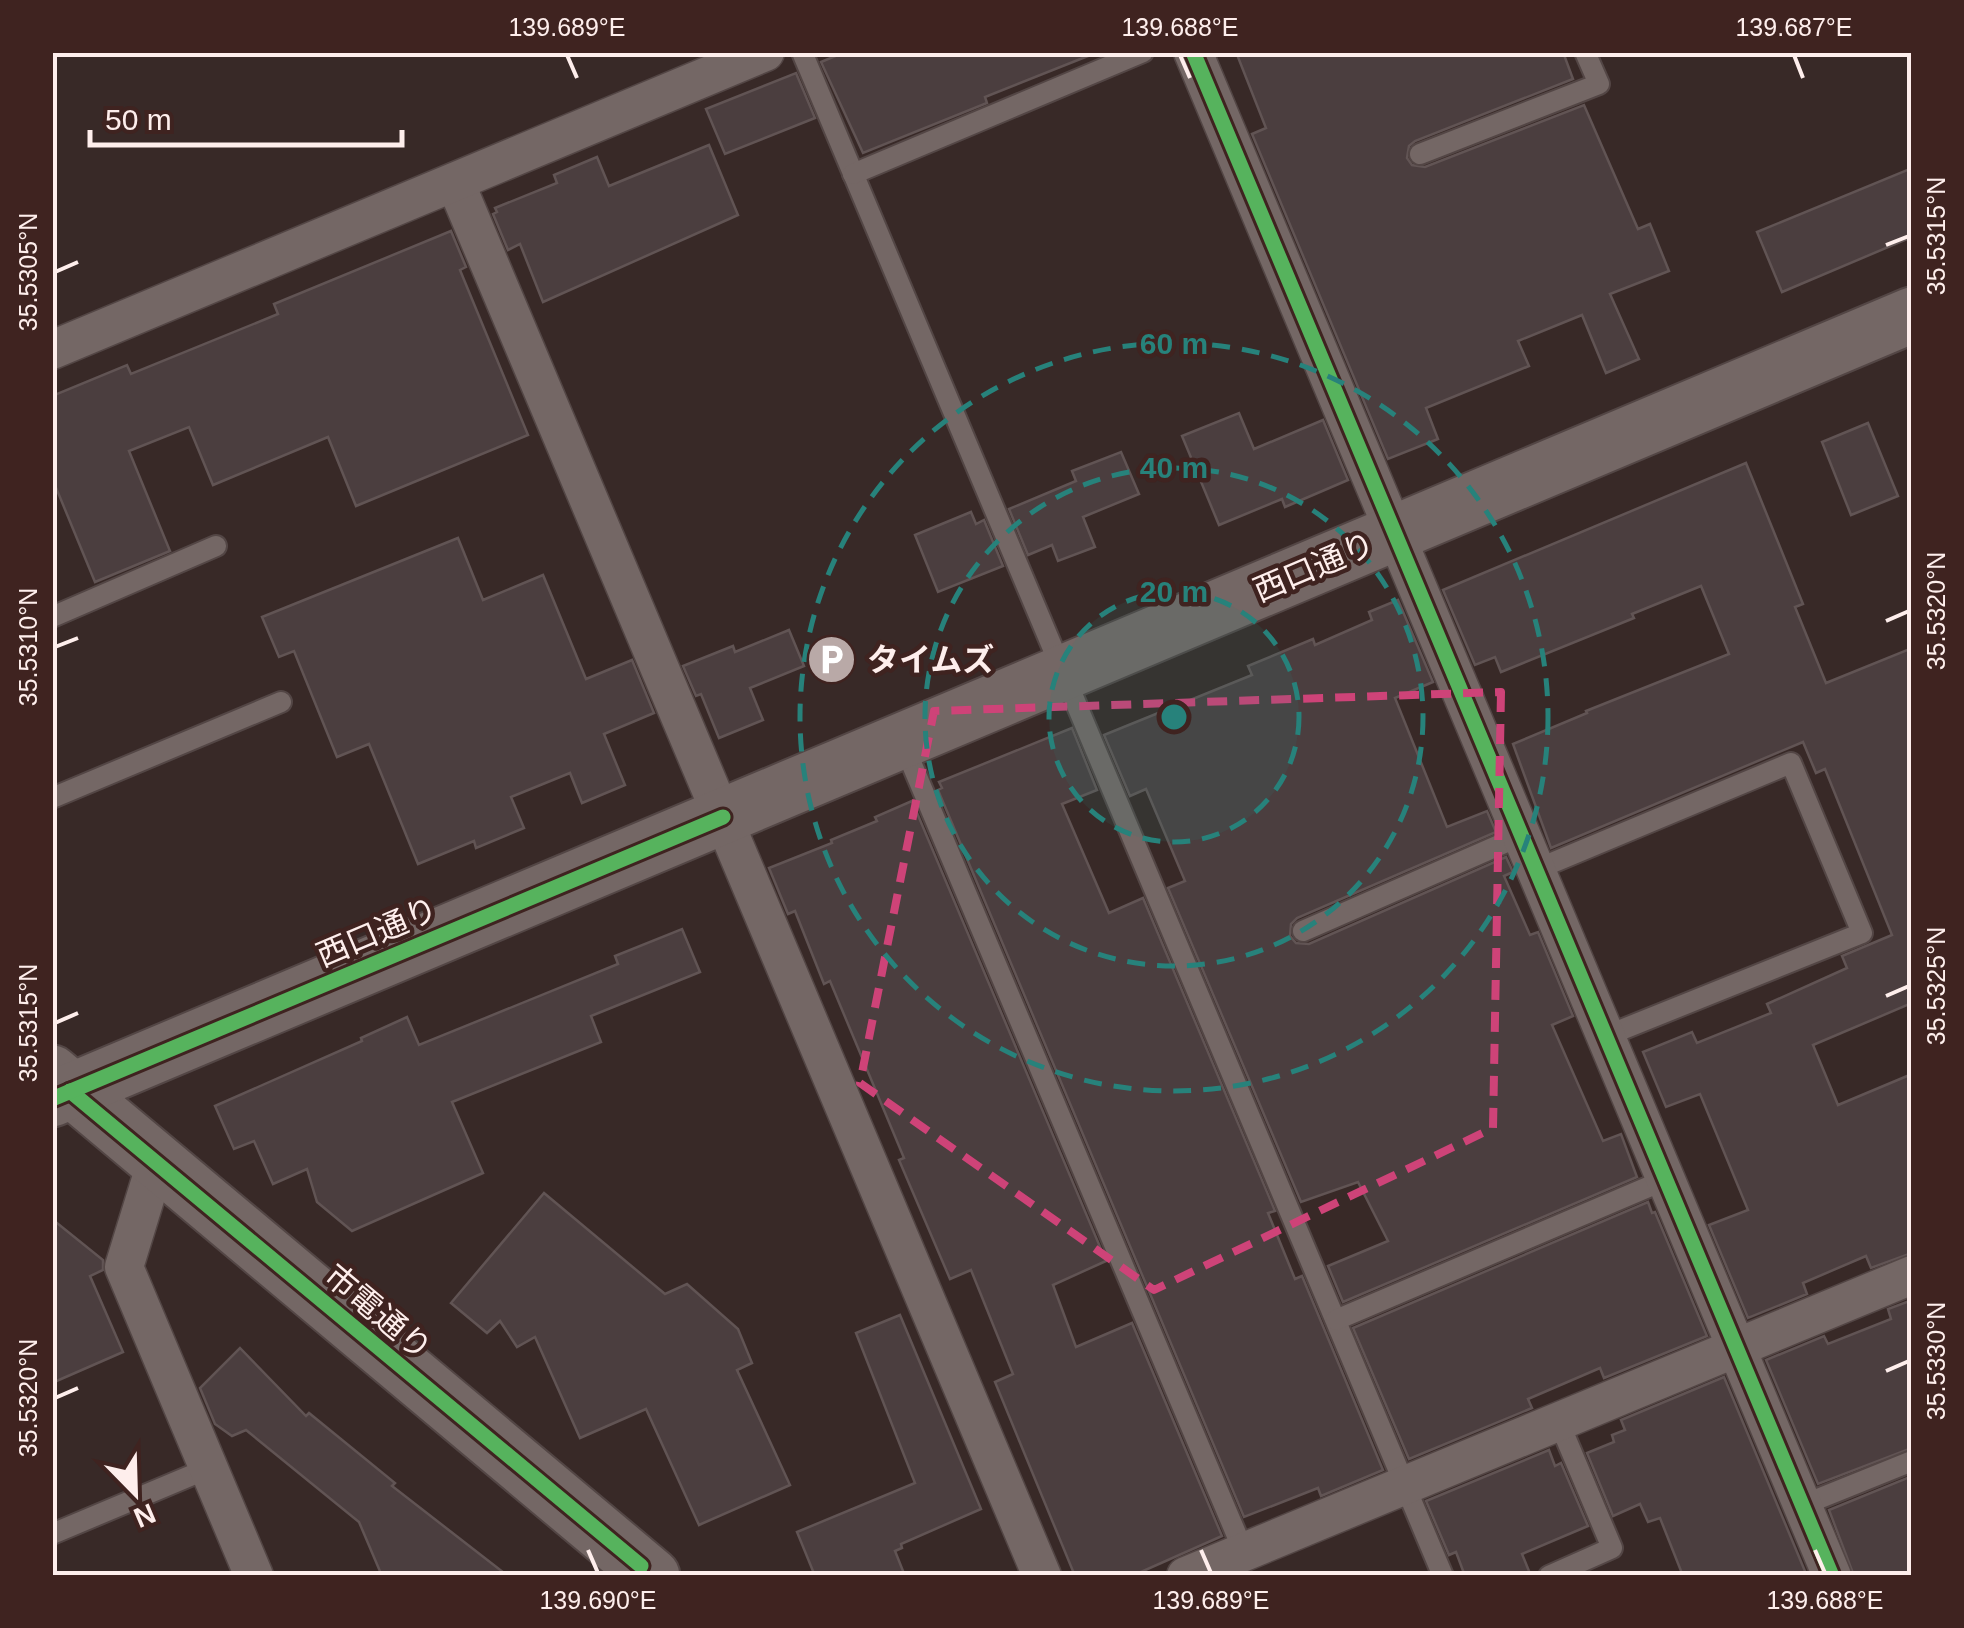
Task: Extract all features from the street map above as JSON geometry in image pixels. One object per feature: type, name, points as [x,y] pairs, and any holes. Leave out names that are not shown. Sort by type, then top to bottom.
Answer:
[{"type":"main road","name":"西口通り","points":[[59,1088],[722,816],[1912,315]]},
{"type":"main road","name":"市電通り","points":[[59,1088],[652,1576]]},
{"type":"street","points":[[52,350],[764,52]]},
{"type":"street","points":[[1192,52],[1832,1576]]},
{"type":"street","points":[[455,182],[1042,1576]]},
{"type":"street","points":[[156,1164],[124,1266],[254,1576]]},
{"type":"street","points":[[1186,1576],[1912,1275]]},
{"type":"lane","points":[[802,52],[1443,1576]]},
{"type":"lane","points":[[854,174],[1143,52]]},
{"type":"lane","points":[[1420,154],[1598,84],[1586,52]]},
{"type":"lane","points":[[52,617],[216,546]]},
{"type":"lane","points":[[52,798],[280,702]]},
{"type":"lane","points":[[901,741],[1243,1550]]},
{"type":"lane","points":[[1302,931],[1791,763],[1862,933],[1606,1036]]},
{"type":"lane","points":[[1336,1320],[1667,1179]]},
{"type":"lane","points":[[1548,1576],[1612,1548],[1558,1420]]},
{"type":"lane","points":[[1803,1505],[1912,1461]]},
{"type":"lane","points":[[52,1534],[209,1468]]},
{"type":"highlighted area","points":[[1501,692],[1493,1128],[1154,1290],[860,1083],[934,711]]},
{"type":"building","points":[[845,52],[1093,54],[985,97],[987,103],[863,153],[821,62]]},
{"type":"building","points":[[1236,52],[1563,52],[1573,79],[1415,141],[1409,146],[1407,158],[1412,165],[1425,167],[1584,105],[1638,229],[1650,224],[1669,271],[1610,294],[1639,359],[1606,373],[1582,315],[1518,341],[1529,366],[1426,408],[1438,439],[1388,459],[1252,134],[1266,128]]},
{"type":"building","points":[[796,73],[815,118],[725,154],[706,109]]},
{"type":"building","points":[[709,145],[738,215],[543,302],[520,244],[508,250],[493,214],[497,212],[495,208],[557,183],[554,175],[597,157],[609,186]]},
{"type":"building","points":[[1912,168],[1912,237],[1782,292],[1757,232]]},
{"type":"building","points":[[451,231],[466,267],[460,270],[528,435],[356,506],[328,437],[213,485],[189,427],[129,451],[170,551],[95,582],[52,478],[52,396],[127,365],[131,374],[278,314],[274,304]]},
{"type":"building","points":[[1239,413],[1254,449],[1323,420],[1348,480],[1285,507],[1282,499],[1219,525],[1182,436]]},
{"type":"building","points":[[1868,423],[1898,496],[1851,515],[1822,442]]},
{"type":"building","points":[[1121,452],[1139,494],[1083,517],[1095,547],[1058,561],[1052,545],[1028,555],[1009,509],[1076,481],[1072,471]]},
{"type":"building","points":[[1746,463],[1803,604],[1795,607],[1826,683],[1912,648],[1912,1003],[1813,1045],[1838,1105],[1912,1074],[1912,1253],[1871,1268],[1866,1256],[1803,1283],[1807,1294],[1748,1318],[1709,1225],[1748,1210],[1700,1094],[1666,1107],[1643,1052],[1692,1032],[1697,1043],[1771,1013],[1767,1004],[1847,968],[1842,956],[1892,935],[1825,769],[1816,773],[1803,742],[1551,848],[1513,744],[1729,654],[1701,586],[1501,672],[1495,657],[1475,665],[1443,590]]},
{"type":"building","points":[[971,512],[976,524],[984,520],[1003,566],[938,592],[915,535]]},
{"type":"building","points":[[458,538],[483,600],[543,575],[586,679],[632,660],[654,713],[604,734],[625,785],[582,803],[570,773],[511,797],[524,828],[476,848],[474,841],[418,864],[369,744],[337,757],[294,651],[279,657],[262,617]]},
{"type":"building","points":[[1398,600],[1433,682],[1395,698],[1447,827],[1487,811],[1496,832],[1297,918],[1291,924],[1290,936],[1296,943],[1309,944],[1506,857],[1513,872],[1504,876],[1530,935],[1538,932],[1573,1016],[1552,1025],[1603,1141],[1621,1134],[1637,1177],[1343,1302],[1328,1266],[1388,1241],[1358,1182],[1301,1202],[1168,888],[1185,881],[1146,789],[1130,796],[1104,735],[1252,675],[1248,666],[1313,639],[1315,645],[1372,620],[1369,612]]},
{"type":"building","points":[[789,630],[804,666],[750,688],[763,720],[719,738],[701,694],[696,696],[683,666],[733,646],[735,652]]},
{"type":"building","points":[[1072,728],[1097,790],[1062,804],[1109,913],[1143,898],[1275,1211],[1268,1213],[1295,1279],[1302,1276],[1383,1470],[1321,1496],[1318,1488],[1244,1517],[938,790],[942,788],[939,782]]},
{"type":"building","points":[[912,801],[1106,1261],[1053,1285],[1076,1347],[1132,1323],[1222,1536],[1132,1576],[1075,1576],[995,1382],[1013,1374],[971,1270],[950,1279],[830,981],[824,984],[795,911],[788,914],[769,868],[832,843],[831,840]]},
{"type":"building","points":[[682,929],[700,972],[591,1016],[601,1042],[452,1102],[483,1173],[352,1231],[317,1202],[307,1169],[273,1184],[254,1141],[234,1149],[215,1106],[407,1017],[419,1045],[618,964],[615,956]]},
{"type":"building","points":[[544,1193],[665,1294],[687,1284],[738,1329],[752,1363],[737,1370],[790,1485],[699,1525],[646,1409],[580,1438],[535,1337],[517,1347],[500,1321],[487,1333],[451,1303]]},
{"type":"building","points":[[1648,1202],[1707,1336],[1604,1378],[1600,1368],[1528,1399],[1532,1408],[1409,1459],[1353,1328]]},
{"type":"building","points":[[52,1219],[103,1260],[103,1270],[90,1276],[123,1352],[52,1383]]},
{"type":"building","points":[[1912,1300],[1912,1448],[1818,1484],[1766,1360],[1824,1336],[1828,1344],[1891,1319],[1888,1309]]},
{"type":"building","points":[[900,1315],[981,1509],[901,1544],[902,1548],[895,1551],[905,1576],[815,1576],[797,1532],[915,1483],[856,1333]]},
{"type":"building","points":[[240,1348],[306,1416],[309,1413],[395,1483],[392,1486],[508,1576],[382,1576],[359,1522],[246,1430],[232,1436],[215,1424],[200,1388]]},
{"type":"building","points":[[1724,1377],[1807,1576],[1683,1576],[1660,1518],[1648,1522],[1640,1504],[1613,1516],[1587,1453],[1614,1442],[1612,1435],[1625,1430],[1621,1420]]},
{"type":"building","points":[[1549,1450],[1555,1466],[1561,1463],[1588,1526],[1522,1554],[1531,1576],[1465,1576],[1456,1552],[1449,1555],[1426,1501]]},
{"type":"building","points":[[1912,1476],[1912,1576],[1854,1576],[1829,1510]]},
{"type":"cycle path","points":[[1193,52],[1832,1576]]},
{"type":"cycle path","points":[[52,1099],[723,817]]},
{"type":"cycle path","points":[[70,1091],[641,1566]]},
{"type":"place","name":"タイムズ","points":[[832,660]]}]
